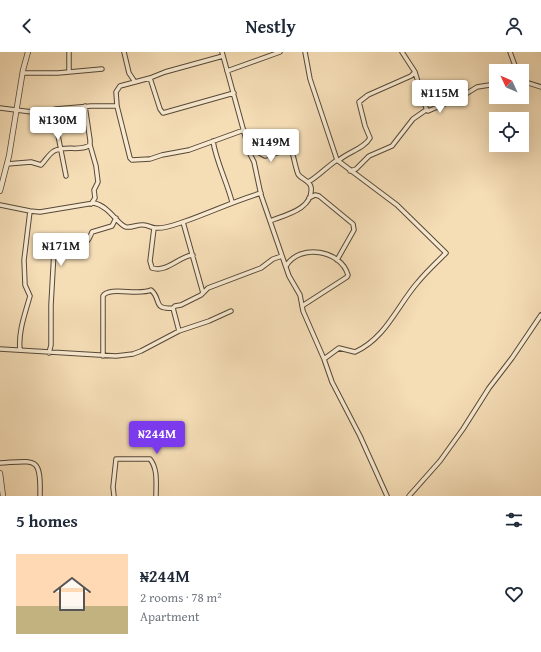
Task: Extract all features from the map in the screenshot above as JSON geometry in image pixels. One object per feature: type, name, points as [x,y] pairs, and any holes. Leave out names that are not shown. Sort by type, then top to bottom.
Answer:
[{"type":"street","points":[[0,191],[18,111],[23,73],[28,52]]},
{"type":"street","points":[[68,52],[69,71]]},
{"type":"street","points":[[124,52],[129,73],[135,82]]},
{"type":"street","points":[[264,52],[266,57]]},
{"type":"street","points":[[227,71],[280,52]]},
{"type":"street","points":[[305,52],[310,79],[337,160],[397,205],[446,253],[418,282],[384,330],[373,341],[355,352],[339,348],[324,359]]},
{"type":"street","points":[[402,52],[415,72],[426,110]]},
{"type":"street","points":[[510,52],[514,64]]},
{"type":"street","points":[[244,130],[189,150],[134,161],[130,158],[117,106],[117,89],[120,86],[150,78],[222,54],[254,162],[261,193],[289,276],[300,295],[302,306],[332,382],[360,436],[387,496]]},
{"type":"street","points":[[23,73],[102,69]]},
{"type":"street","points":[[308,182],[312,181],[321,172],[344,155],[364,145],[370,138],[365,126],[359,102],[368,95],[411,76],[415,72]]},
{"type":"street","points":[[150,78],[160,109],[163,113],[234,94]]},
{"type":"street","points":[[529,83],[541,87]]},
{"type":"street","points":[[350,171],[356,169],[369,156],[379,150],[392,146],[416,116],[426,110],[431,110],[461,97],[477,87],[489,85]]},
{"type":"street","points":[[0,108],[40,114],[53,110],[84,106],[117,106]]},
{"type":"street","points":[[84,106],[98,182],[94,190],[95,198],[91,204]]},
{"type":"street","points":[[53,110],[66,176]]},
{"type":"street","points":[[213,141],[214,151],[224,174],[232,202]]},
{"type":"street","points":[[7,164],[30,162],[41,165],[53,151],[60,148],[82,148],[90,145]]},
{"type":"street","points":[[250,152],[258,152],[265,156],[291,149],[298,174],[308,182],[311,187],[309,198]]},
{"type":"street","points":[[0,205],[40,212],[100,204],[122,225],[127,227],[143,225],[154,228],[162,228],[183,222],[232,202],[261,193]]},
{"type":"street","points":[[270,221],[303,206],[309,198],[315,195],[319,196],[349,220],[354,226],[337,260]]},
{"type":"street","points":[[20,350],[19,342],[21,329],[30,296],[25,286],[24,260],[30,211]]},
{"type":"street","points":[[49,353],[51,345],[51,305],[54,251],[66,247],[77,248],[83,245],[88,240],[92,232],[112,226],[116,218]]},
{"type":"street","points":[[183,222],[203,293]]},
{"type":"street","points":[[154,228],[150,261],[152,268],[165,268],[182,258],[193,255]]},
{"type":"street","points":[[286,266],[292,258],[308,251],[324,254],[337,260],[347,270],[347,277],[302,306]]},
{"type":"street","points":[[103,356],[102,296],[107,292],[120,291],[142,293],[152,290],[157,304],[166,309],[173,308],[203,293],[208,288],[261,268],[270,261],[282,256]]},
{"type":"street","points":[[173,308],[179,331]]},
{"type":"street","points":[[0,349],[103,356],[132,354],[179,331],[209,321],[231,310]]},
{"type":"street","points":[[409,496],[440,461],[464,430],[489,388],[512,358],[541,315]]},
{"type":"street","points":[[114,496],[113,487],[116,459],[150,459],[154,463],[156,472],[156,496]]},
{"type":"street","points":[[0,463],[30,461],[35,463],[39,468],[40,496]]},
{"type":"street","points":[[0,474],[3,496]]}]
